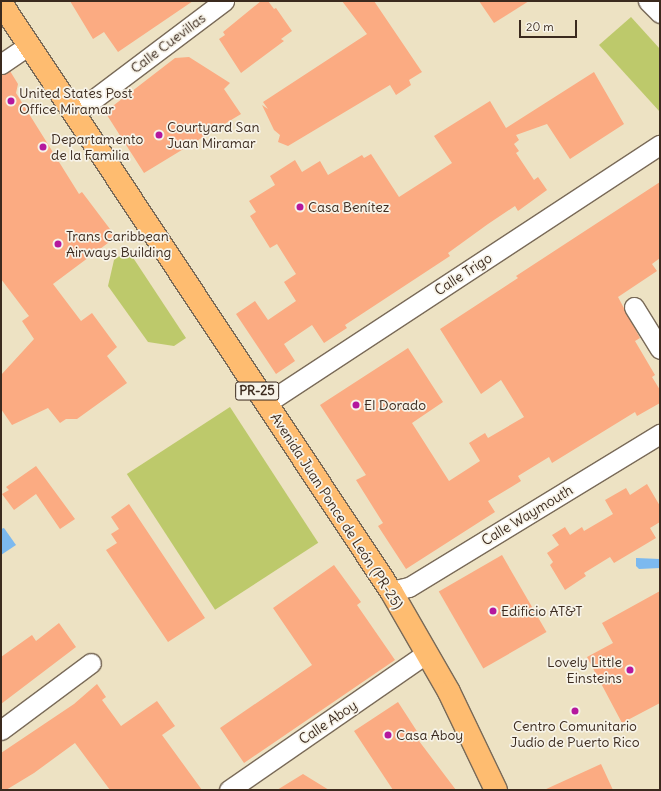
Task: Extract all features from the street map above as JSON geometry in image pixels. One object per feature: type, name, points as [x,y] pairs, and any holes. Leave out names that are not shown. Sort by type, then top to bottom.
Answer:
[{"type":"main road","name":"Avenida Juan Ponce de León (PR-25)","points":[[1,3],[391,591],[449,692],[496,790]]},
{"type":"street","name":"Calle Cuevillas","points":[[74,114],[224,1]]},
{"type":"street","points":[[648,1],[660,13]]},
{"type":"street","points":[[1,64],[28,45]]},
{"type":"street","name":"Calle Trigo","points":[[266,404],[660,145]]},
{"type":"street","points":[[634,307],[660,350]]},
{"type":"street","name":"Calle Waymouth","points":[[391,591],[409,587],[660,434]]},
{"type":"street","name":"Calle Aboy","points":[[229,790],[427,653]]},
{"type":"street","points":[[1,730],[91,663]]},
{"type":"green space","points":[[631,17],[660,49],[660,112],[599,45]]},
{"type":"green space","points":[[128,250],[186,338],[174,346],[148,342],[108,286],[114,260]]},
{"type":"green space","points":[[230,407],[318,543],[215,610],[127,474]]},
{"type":"water","points":[[4,528],[16,545],[1,555],[1,529]]},
{"type":"water","points":[[636,558],[660,559],[660,568],[639,569],[636,566]]},
{"type":"building","points":[[70,1],[193,1],[118,52],[104,32],[93,39]]},
{"type":"building","points":[[261,1],[268,1],[274,9],[276,8],[292,31],[281,39],[284,41],[241,73],[219,39],[225,35],[223,32]]},
{"type":"building","points":[[342,1],[374,1],[422,72],[409,80],[411,85],[396,95],[390,85],[288,146],[278,142],[280,135],[274,130],[262,105],[268,109],[263,102],[367,34]]},
{"type":"building","points":[[479,1],[529,1],[494,23]]},
{"type":"building","points":[[189,57],[230,83],[224,89],[241,114],[144,173],[105,112],[175,58]]},
{"type":"building","points":[[10,71],[18,84],[16,93],[79,194],[82,192],[116,237],[53,284],[81,321],[92,313],[117,347],[107,356],[127,383],[77,419],[66,419],[60,423],[48,408],[12,425],[1,409],[1,375],[34,339],[22,321],[29,316],[1,279],[1,75]]},
{"type":"building","points":[[594,72],[624,124],[570,159],[547,124],[516,135],[519,140],[514,144],[519,151],[516,153],[534,180],[538,177],[547,190],[518,211],[515,206],[488,224],[448,253],[450,256],[345,325],[347,328],[324,343],[312,325],[284,344],[295,361],[276,374],[236,314],[255,301],[268,320],[296,301],[284,282],[296,274],[277,244],[270,248],[250,216],[256,212],[249,201],[275,185],[270,176],[295,160],[302,172],[320,161],[328,175],[362,155],[364,158],[371,154],[399,197],[452,163],[434,136],[490,101],[506,128]]},
{"type":"building","points":[[660,182],[660,258],[652,264],[657,271],[618,297],[640,338],[635,341],[655,375],[652,377],[660,390],[660,403],[637,416],[635,412],[552,463],[549,457],[518,476],[521,481],[488,501],[495,512],[406,569],[378,526],[383,523],[356,480],[366,475],[320,405],[408,348],[443,402],[412,423],[449,481],[480,461],[469,443],[485,433],[488,438],[524,417],[501,380],[481,394],[440,329],[518,278],[516,276]]},
{"type":"building","points":[[36,466],[75,519],[60,529],[36,494],[14,510],[2,494],[9,490],[6,487]]},
{"type":"building","points":[[647,484],[660,506],[660,522],[650,528],[656,538],[614,563],[610,557],[584,573],[586,576],[565,590],[550,565],[553,562],[547,553],[559,545],[552,535],[565,527],[570,535],[582,527],[584,531],[613,514],[605,500],[626,488],[630,495]]},
{"type":"building","points":[[129,504],[205,618],[168,642],[106,550],[117,543],[111,534],[119,529],[111,517]]},
{"type":"building","name":"Edificio AT&T","points":[[502,555],[546,632],[483,669],[439,592]]},
{"type":"building","points":[[334,565],[361,602],[357,605],[395,660],[244,763],[220,728],[312,665],[273,608]]},
{"type":"building","points":[[660,591],[660,703],[622,723],[587,657],[613,643],[602,623]]},
{"type":"building","points":[[59,623],[76,647],[1,704],[1,657],[32,635],[36,641]]},
{"type":"building","points":[[97,684],[106,697],[102,700],[121,726],[157,701],[175,726],[162,735],[202,790],[110,790],[75,743],[34,773],[6,790],[1,790],[1,753],[74,704]]},
{"type":"building","points":[[398,702],[422,739],[419,741],[456,790],[393,790],[354,731]]},
{"type":"building","points":[[601,764],[613,790],[544,790]]},
{"type":"building","points":[[303,774],[329,790],[277,790]]},
{"type":"place","name":"United States Post Office Miramar","points":[[11,101]]},
{"type":"place","name":"Courtyard San Juan Miramar","points":[[159,135]]},
{"type":"place","name":"Departamento de la Familia","points":[[43,147]]},
{"type":"place","name":"Casa Benítez","points":[[300,207]]},
{"type":"place","name":"Trans Caribbean Airways Building","points":[[58,244]]},
{"type":"place","name":"El Dorado","points":[[356,405]]},
{"type":"place","name":"Edificio AT&T","points":[[493,611]]},
{"type":"place","name":"Lovely Little Einsteins","points":[[630,670]]},
{"type":"place","name":"Centro Comunitario Judío de Puerto Rico","points":[[575,711]]},
{"type":"place","name":"Casa Aboy","points":[[388,735]]}]
